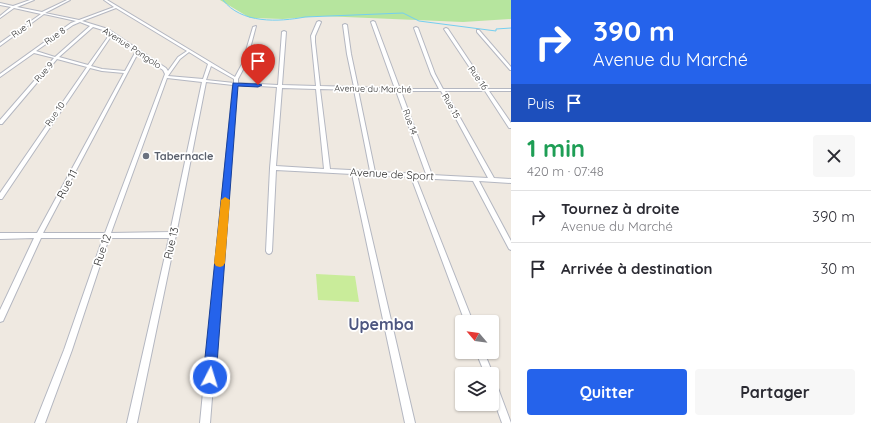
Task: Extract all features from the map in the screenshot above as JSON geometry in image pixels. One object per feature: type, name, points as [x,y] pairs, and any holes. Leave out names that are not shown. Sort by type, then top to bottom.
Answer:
[{"type":"street","points":[[0,3],[6,0]]},
{"type":"street","points":[[0,17],[13,7],[33,0]]},
{"type":"street","name":"Rue 7","points":[[0,45],[43,13],[70,0]]},
{"type":"street","points":[[107,0],[210,64],[235,82]]},
{"type":"street","name":"Avenue Pongolo","points":[[0,3],[78,21],[112,33],[137,52],[165,69],[167,76],[204,81],[235,82]]},
{"type":"street","name":"Rue 8","points":[[0,76],[78,21],[116,7]]},
{"type":"street","points":[[319,22],[313,36],[313,42],[328,170]]},
{"type":"street","name":"Rue 14","points":[[373,22],[430,177]]},
{"type":"street","name":"Rue 9","points":[[0,123],[56,58],[92,25]]},
{"type":"street","points":[[345,25],[348,54],[372,173]]},
{"type":"street","points":[[206,423],[235,82],[244,64],[256,27]]},
{"type":"street","name":"Rue 15","points":[[416,28],[433,74],[492,180]]},
{"type":"street","name":"Rue 16","points":[[446,29],[511,127]]},
{"type":"street","points":[[478,31],[511,69]]},
{"type":"street","points":[[269,251],[278,86],[284,32]]},
{"type":"street","name":"Rue 10","points":[[0,197],[112,33]]},
{"type":"street","name":"Rue 12","points":[[40,423],[68,350],[107,235],[167,76],[179,58],[189,51]]},
{"type":"street","points":[[34,52],[88,67],[126,72]]},
{"type":"street","name":"Rue 11","points":[[0,318],[39,235],[137,52]]},
{"type":"street","name":"Rue 13","points":[[132,423],[173,235],[204,81],[210,64]]},
{"type":"street","name":"Avenue du Marché","points":[[235,82],[278,86],[399,90],[511,90]]},
{"type":"street","name":"Avenue de Sport","points":[[273,168],[511,181]]},
{"type":"street","points":[[354,172],[410,423]]},
{"type":"street","points":[[413,176],[466,315]]},
{"type":"street","points":[[475,179],[511,247]]},
{"type":"street","points":[[0,236],[173,235]]},
{"type":"street","points":[[499,402],[507,423]]},
{"type":"green space","points":[[220,0],[511,0],[511,19],[463,22],[322,16],[283,19],[250,18]]},
{"type":"green space","points":[[316,274],[355,276],[359,302],[318,300]]},
{"type":"waterway","points":[[223,0],[231,8],[240,13],[261,19],[284,20],[305,17],[403,13],[419,21],[496,31],[496,29],[511,28]]},
{"type":"slow traffic","points":[[220,263],[225,200]]},
{"type":"place","name":"Tabernacle","points":[[146,156]]},
{"type":"district","name":"Upemba","points":[[381,324]]},
{"type":"route","points":[[210,377],[235,84],[258,85]]}]
